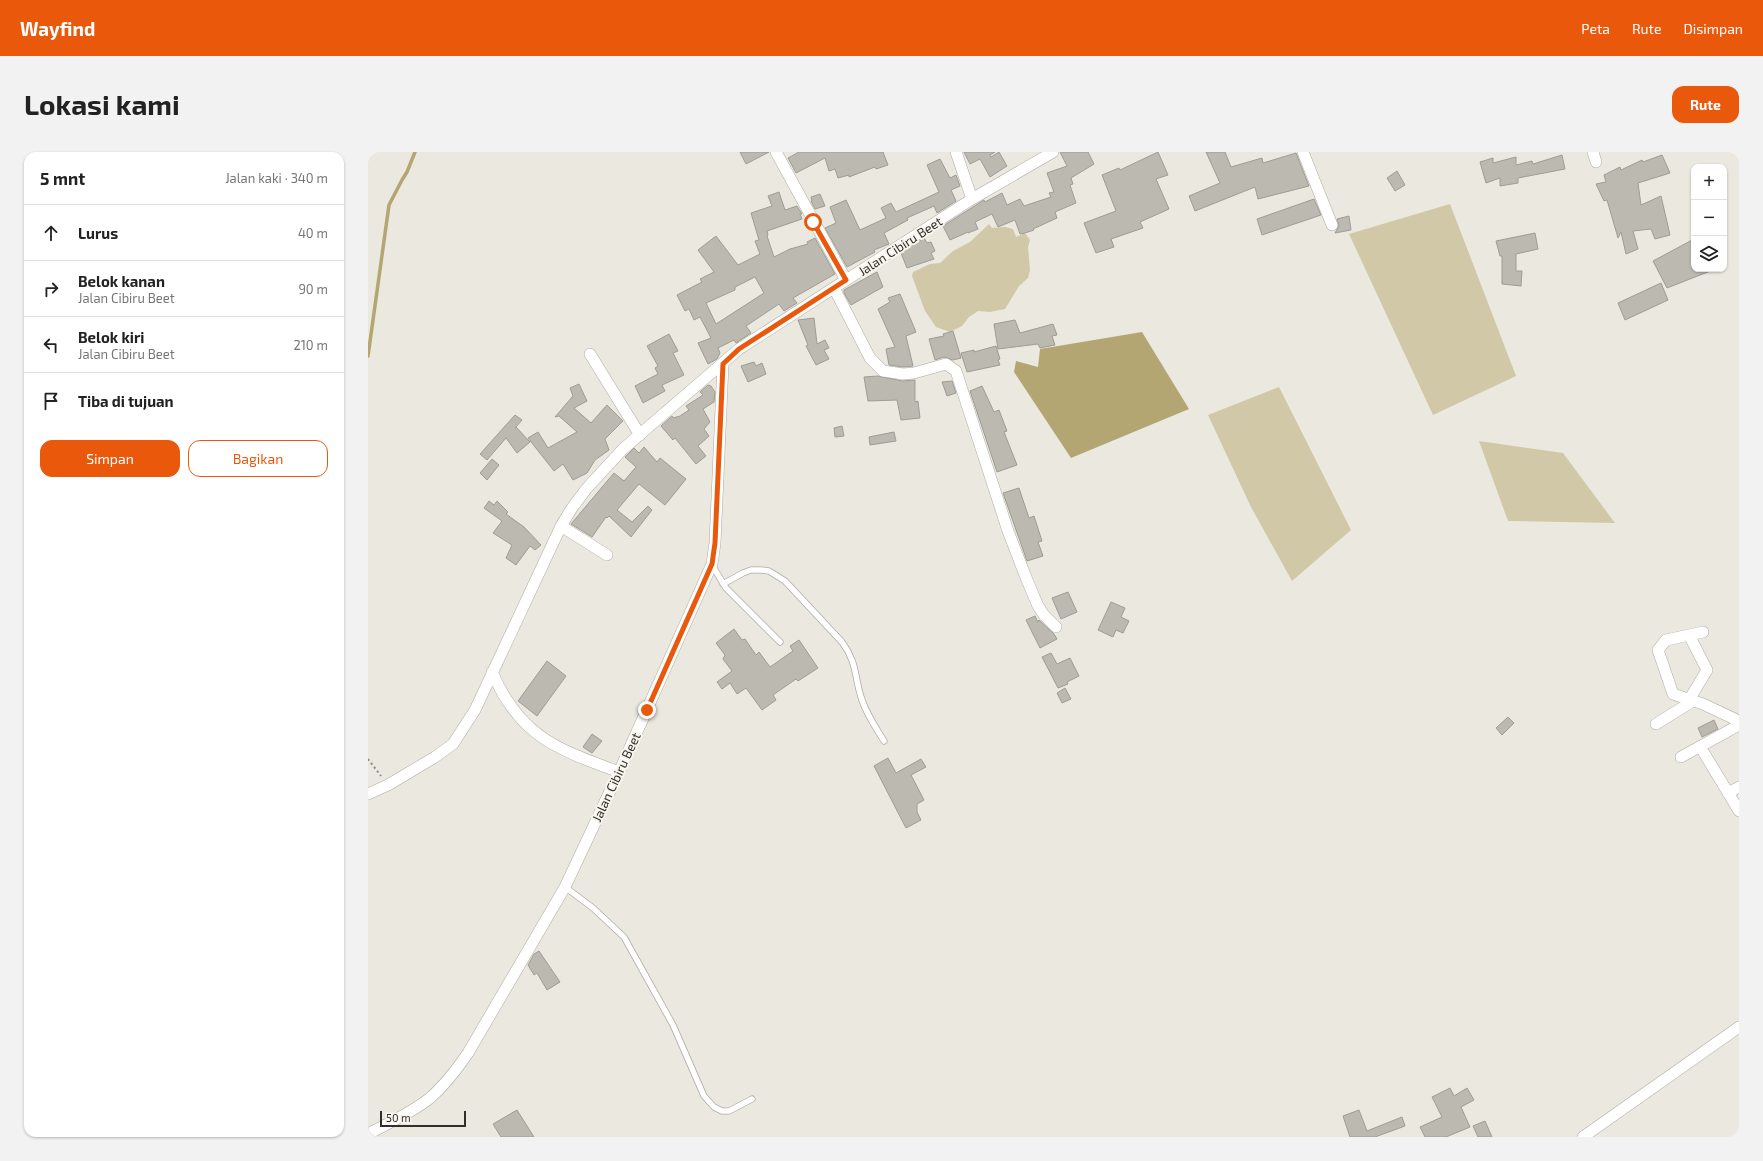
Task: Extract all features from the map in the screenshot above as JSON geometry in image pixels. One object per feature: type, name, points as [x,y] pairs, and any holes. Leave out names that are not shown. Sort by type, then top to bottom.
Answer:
[{"type":"street","points":[[776,152],[846,280]]},
{"type":"street","points":[[956,152],[972,199]]},
{"type":"street","name":"Jalan Cibiru Beet","points":[[368,1134],[418,1106],[430,1097],[451,1076],[468,1053],[565,887],[619,772],[712,564],[715,543],[723,364],[739,349],[972,199],[1053,152]]},
{"type":"street","points":[[1303,152],[1332,225]]},
{"type":"street","points":[[834,288],[870,358],[883,371],[903,374],[914,373],[946,364],[956,371],[1008,531],[1025,576],[1038,606],[1044,615],[1056,627]]},
{"type":"street","points":[[590,354],[640,435]]},
{"type":"street","points":[[368,794],[388,785],[435,757],[453,744],[475,710],[561,526],[572,508],[587,488],[623,449],[723,364]]},
{"type":"street","points":[[561,526],[607,556]]},
{"type":"street","points":[[1702,632],[1666,640],[1658,650],[1673,694],[1702,704],[1739,721]]},
{"type":"street","points":[[1656,724],[1691,700],[1707,670],[1689,635]]},
{"type":"street","points":[[492,672],[500,692],[521,720],[543,739],[560,749],[619,772]]},
{"type":"street","points":[[1681,757],[1739,725]]},
{"type":"street","points":[[1704,753],[1739,810]]},
{"type":"street","points":[[1728,793],[1739,787]]},
{"type":"street","points":[[1583,1137],[1739,1027]]},
{"type":"lane","points":[[712,564],[723,584],[780,642]]},
{"type":"lane","points":[[723,584],[743,573],[761,570],[769,571],[785,581],[848,650],[854,664],[861,698],[865,709],[884,741]]},
{"type":"lane","points":[[565,887],[593,908],[624,937],[673,1025],[704,1096],[714,1107],[722,1111],[729,1111],[752,1099]]},
{"type":"path","points":[[368,759],[388,785]]},
{"type":"shaded area","points":[[1450,204],[1516,376],[1433,415],[1349,234]]},
{"type":"shaded area","points":[[989,224],[992,228],[1005,227],[1013,229],[1016,237],[1025,233],[1030,240],[1028,247],[1030,270],[1028,278],[1019,286],[1005,309],[990,312],[978,311],[969,317],[962,326],[950,332],[936,327],[925,311],[912,276],[913,272],[930,264],[940,263],[953,251],[970,242]]},
{"type":"shaded area","points":[[1142,332],[1189,409],[1071,458],[1014,372],[1016,361],[1038,367],[1040,349]]},
{"type":"shaded area","points":[[1279,387],[1351,530],[1292,581],[1251,507],[1208,415]]},
{"type":"shaded area","points":[[1479,441],[1563,453],[1615,523],[1508,521]]},
{"type":"building","points":[[740,152],[769,152],[746,164]]},
{"type":"building","points":[[799,152],[883,152],[888,165],[876,169],[875,167],[849,177],[849,175],[838,178],[835,169],[829,171],[825,158],[796,173],[788,158]]},
{"type":"building","points":[[964,152],[995,152],[990,155],[991,157],[999,152],[1007,166],[990,177],[980,159],[970,164]]},
{"type":"building","points":[[1060,152],[1088,152],[1094,164],[1071,178],[1073,184],[1070,185],[1076,203],[1055,212],[1057,218],[1025,233],[1020,234],[1015,220],[998,227],[992,214],[975,222],[978,229],[950,240],[943,226],[984,200],[985,202],[1002,193],[1007,205],[1020,199],[1024,206],[1051,197],[1049,193],[1054,192],[1047,173],[1067,166]]},
{"type":"building","points":[[1158,152],[1168,175],[1156,179],[1169,209],[1140,222],[1143,228],[1111,239],[1114,247],[1096,253],[1084,223],[1116,211],[1102,175],[1119,168],[1120,170]]},
{"type":"building","points":[[1206,152],[1225,152],[1231,167],[1262,158],[1263,163],[1296,153],[1309,186],[1258,199],[1255,187],[1195,211],[1189,196],[1220,183]]},
{"type":"building","points":[[1562,155],[1565,169],[1518,178],[1518,183],[1500,186],[1500,178],[1486,183],[1480,162],[1493,158],[1493,163],[1516,157],[1516,165],[1532,161],[1533,164]]},
{"type":"building","points":[[1662,155],[1670,173],[1638,183],[1641,205],[1661,196],[1670,235],[1655,239],[1651,229],[1633,231],[1638,249],[1626,254],[1621,232],[1618,238],[1607,200],[1604,201],[1596,184],[1606,182],[1604,175],[1620,167],[1621,170],[1642,160],[1643,162]]},
{"type":"building","points":[[940,159],[950,178],[956,175],[960,186],[951,190],[956,201],[937,213],[934,206],[907,218],[908,220],[884,233],[889,244],[874,250],[875,252],[847,267],[825,228],[836,223],[830,207],[846,200],[860,230],[886,218],[881,208],[891,203],[896,212],[939,192],[927,165]]},
{"type":"building","points":[[1397,171],[1405,185],[1395,191],[1387,178]]},
{"type":"building","points":[[779,192],[785,210],[797,206],[802,214],[800,214],[802,219],[767,231],[767,236],[774,257],[790,249],[808,244],[807,242],[815,238],[835,274],[793,298],[797,303],[784,311],[779,304],[746,326],[751,333],[736,343],[734,340],[718,348],[720,353],[717,359],[708,364],[698,343],[711,338],[700,317],[694,320],[689,309],[685,311],[677,295],[702,282],[700,279],[714,272],[698,250],[716,236],[738,265],[760,254],[755,241],[759,240],[751,213],[772,206],[768,196]],"holes":[[[755,277],[764,293],[716,324],[706,303],[735,290],[735,287]]]},
{"type":"building","points":[[820,194],[825,206],[815,209],[811,201],[811,197]]},
{"type":"building","points":[[1314,199],[1321,215],[1262,235],[1257,219]]},
{"type":"building","points":[[1349,216],[1351,230],[1335,233],[1339,226],[1337,219]]},
{"type":"building","points":[[1535,233],[1538,249],[1516,254],[1516,271],[1522,271],[1521,286],[1502,284],[1502,256],[1500,256],[1496,241]]},
{"type":"building","points":[[924,238],[927,243],[931,242],[935,251],[931,253],[934,259],[907,268],[901,253]]},
{"type":"building","points":[[1691,241],[1691,272],[1708,272],[1667,288],[1653,261]]},
{"type":"building","points":[[877,272],[883,287],[851,305],[844,293],[844,290]]},
{"type":"building","points":[[1661,283],[1668,300],[1625,320],[1618,303]]},
{"type":"building","points":[[900,294],[916,332],[906,336],[913,366],[903,367],[889,365],[886,349],[895,347],[878,309],[890,302],[888,298]]},
{"type":"building","points":[[814,318],[817,344],[825,340],[829,348],[824,350],[829,359],[816,365],[806,346],[808,345],[798,320]]},
{"type":"building","points":[[1015,320],[1020,333],[1053,324],[1057,335],[1052,336],[1055,345],[1040,348],[1038,344],[998,349],[994,324]]},
{"type":"building","points":[[953,331],[961,358],[953,360],[944,357],[935,360],[929,339],[944,336],[943,334]]},
{"type":"building","points":[[669,334],[678,351],[673,353],[684,375],[662,385],[665,391],[643,403],[635,386],[658,374],[655,368],[658,366],[647,346]]},
{"type":"building","points":[[996,346],[1000,359],[998,360],[1000,365],[967,372],[961,353],[974,350],[974,352]]},
{"type":"building","points":[[754,362],[756,366],[762,363],[766,374],[748,382],[741,366]]},
{"type":"building","points":[[878,376],[902,381],[915,380],[915,402],[918,401],[920,418],[901,420],[897,400],[868,401],[864,377]]},
{"type":"building","points":[[952,381],[956,393],[947,396],[942,382]]},
{"type":"building","points":[[579,384],[587,401],[574,408],[591,423],[607,405],[623,421],[605,439],[609,450],[595,460],[587,473],[573,480],[563,464],[554,471],[528,438],[538,432],[548,448],[577,432],[559,416],[555,417],[573,396],[570,388]]},
{"type":"building","points":[[708,385],[711,386],[715,392],[714,402],[703,409],[710,422],[704,429],[709,436],[698,446],[706,456],[696,464],[675,438],[673,440],[661,426],[672,416],[673,418],[680,416],[689,410],[686,406],[703,395],[700,392]]},
{"type":"building","points":[[982,386],[994,412],[999,410],[1007,431],[1004,432],[1017,465],[997,472],[970,391]]},
{"type":"building","points":[[515,415],[522,420],[515,428],[516,427],[530,442],[517,453],[506,438],[487,460],[480,454]]},
{"type":"building","points":[[842,426],[844,436],[835,437],[834,428]]},
{"type":"building","points":[[894,432],[896,441],[870,445],[869,437]]},
{"type":"building","points":[[644,447],[657,462],[660,458],[686,479],[665,505],[639,484],[617,510],[632,522],[648,506],[652,510],[631,537],[609,516],[607,518],[606,517],[592,537],[571,524],[614,473],[624,481],[636,467],[625,457],[634,448],[639,453]]},
{"type":"building","points":[[492,459],[499,465],[487,480],[480,473]]},
{"type":"building","points":[[1019,488],[1029,518],[1034,516],[1042,541],[1038,542],[1043,556],[1027,561],[1003,493]]},
{"type":"building","points":[[489,501],[494,505],[497,501],[508,512],[506,514],[524,527],[541,545],[535,550],[530,546],[516,565],[506,558],[512,545],[493,533],[502,521],[484,508]]},
{"type":"building","points":[[1068,592],[1077,612],[1061,619],[1052,598]]},
{"type":"building","points":[[1111,602],[1125,608],[1121,617],[1129,621],[1123,633],[1116,630],[1113,637],[1098,630]]},
{"type":"building","points":[[1035,616],[1038,622],[1039,620],[1054,634],[1057,639],[1040,648],[1026,620]]},
{"type":"building","points":[[734,629],[742,640],[745,639],[756,655],[759,652],[770,667],[793,651],[790,646],[799,640],[818,668],[798,681],[796,679],[773,695],[776,700],[762,710],[746,688],[737,694],[730,683],[722,689],[717,682],[732,671],[723,659],[725,655],[716,643]]},
{"type":"building","points":[[1051,653],[1057,664],[1070,658],[1079,676],[1067,682],[1068,684],[1058,688],[1042,657]]},
{"type":"building","points":[[547,661],[566,676],[537,716],[518,701]]},
{"type":"building","points":[[1065,688],[1071,699],[1062,703],[1057,693]]},
{"type":"building","points":[[1508,717],[1514,723],[1502,735],[1496,728]]},
{"type":"building","points":[[1714,720],[1718,729],[1702,737],[1698,728]]},
{"type":"building","points":[[592,734],[602,741],[592,753],[583,747]]},
{"type":"building","points":[[888,758],[896,773],[921,759],[926,767],[911,775],[924,800],[917,804],[917,812],[921,820],[906,828],[874,766]]},
{"type":"building","points":[[539,951],[560,982],[547,990],[537,973],[534,975],[528,965],[534,954]]},
{"type":"building","points":[[1450,1088],[1454,1096],[1467,1088],[1474,1100],[1461,1107],[1470,1127],[1446,1137],[1425,1137],[1420,1127],[1442,1117],[1432,1097]]},
{"type":"building","points":[[517,1110],[534,1137],[501,1137],[493,1124]]},
{"type":"building","points":[[1359,1110],[1367,1131],[1402,1117],[1405,1126],[1375,1137],[1350,1137],[1343,1116]]},
{"type":"building","points":[[1485,1121],[1492,1137],[1478,1137],[1473,1126]]},
{"type":"waterway","points":[[368,356],[389,205],[407,172],[415,152]]},
{"type":"route","points":[[647,710],[712,564],[715,543],[723,364],[739,349],[846,280],[813,222]]}]
